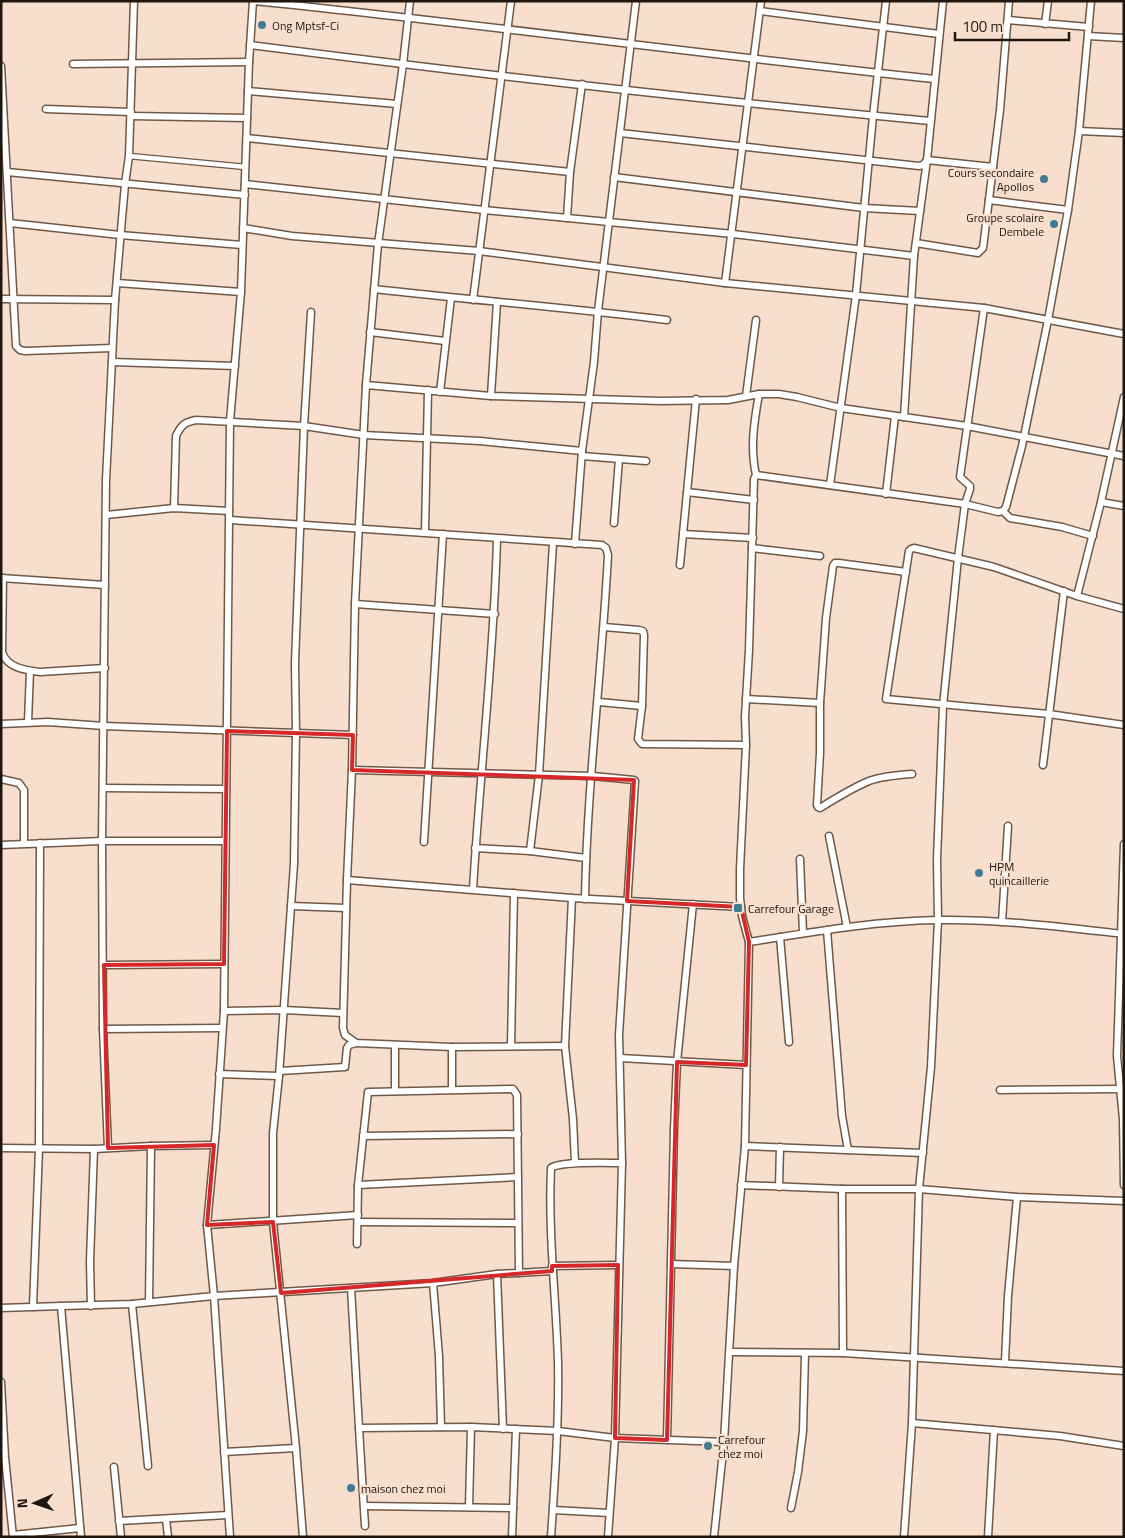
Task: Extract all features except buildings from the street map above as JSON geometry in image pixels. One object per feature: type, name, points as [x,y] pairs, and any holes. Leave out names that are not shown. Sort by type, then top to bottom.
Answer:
[{"type":"street","points":[[108,1148],[104,1029],[102,841],[108,408],[120,235],[129,156],[134,1]]},
{"type":"street","points":[[230,1537],[214,1296],[207,1225],[224,1010],[230,421],[241,292],[253,1],[409,17],[934,80]]},
{"type":"street","points":[[356,1043],[345,1035],[343,1013],[352,770],[355,604],[366,385],[378,244],[410,1]]},
{"type":"street","points":[[473,300],[508,30],[510,1]]},
{"type":"street","points":[[575,544],[582,454],[598,311],[636,1]]},
{"type":"street","points":[[725,283],[761,1]]},
{"type":"street","points":[[830,485],[856,295],[868,161],[886,1]]},
{"type":"street","points":[[904,417],[914,256],[927,160],[943,1]]},
{"type":"street","points":[[916,243],[978,253],[983,248],[1009,1]]},
{"type":"street","points":[[1045,24],[1048,1]]},
{"type":"street","points":[[756,476],[965,504],[998,512],[1003,511],[1006,507],[1024,437],[1068,210],[1079,131],[1091,1]]},
{"type":"street","points":[[760,11],[939,34]]},
{"type":"street","points":[[1008,20],[1089,27]]},
{"type":"street","points":[[1088,36],[1124,38]]},
{"type":"street","points":[[250,45],[749,103],[930,121]]},
{"type":"street","points":[[73,64],[249,62]]},
{"type":"street","points":[[1,66],[16,346],[20,350],[112,348]]},
{"type":"street","points":[[567,218],[570,172],[582,84]]},
{"type":"street","points":[[248,91],[397,104]]},
{"type":"street","points":[[46,109],[247,118]]},
{"type":"street","points":[[1079,131],[1124,133]]},
{"type":"street","points":[[620,133],[919,166],[923,165],[927,160]]},
{"type":"street","points":[[247,138],[570,172]]},
{"type":"street","points":[[129,156],[246,167]]},
{"type":"street","points":[[927,160],[993,167]]},
{"type":"street","points":[[7,172],[244,195]]},
{"type":"street","points":[[614,178],[738,191],[864,208],[920,211]]},
{"type":"street","points":[[245,184],[732,234],[914,256]]},
{"type":"street","points":[[989,200],[1068,210]]},
{"type":"street","points":[[10,223],[120,235],[242,245]]},
{"type":"street","points":[[243,228],[292,236],[479,251],[725,283],[984,308],[1124,334]]},
{"type":"street","points":[[117,283],[241,292]]},
{"type":"street","points":[[374,289],[598,311],[667,320]]},
{"type":"street","points":[[440,392],[451,298]]},
{"type":"street","points":[[1,299],[115,300]]},
{"type":"street","points":[[491,396],[497,302]]},
{"type":"street","points":[[904,1537],[912,1423],[919,1189],[930,1067],[938,920],[937,859],[943,706],[958,558],[965,504],[970,486],[960,477],[984,308]]},
{"type":"street","points":[[303,1537],[274,1222],[273,1133],[280,1074],[294,864],[295,663],[304,426],[311,312]]},
{"type":"street","points":[[746,396],[756,320]]},
{"type":"street","points":[[370,332],[445,341]]},
{"type":"street","points":[[112,362],[234,366]]},
{"type":"street","points":[[366,385],[491,396],[661,401],[728,400],[759,394],[779,394],[798,396],[841,408],[967,426],[1124,456]]},
{"type":"street","points":[[425,532],[428,390]]},
{"type":"street","points":[[714,1537],[724,1442],[734,1266],[745,1146],[749,942],[741,907],[740,869],[746,745],[754,478],[756,476],[753,438],[759,394]]},
{"type":"street","points":[[1077,596],[1101,502],[1124,397]]},
{"type":"street","points":[[680,565],[696,399]]},
{"type":"street","points":[[886,494],[895,416]]},
{"type":"street","points":[[174,508],[176,436],[186,422],[196,420],[304,426],[364,435],[480,441],[646,462]]},
{"type":"street","points":[[614,523],[619,459]]},
{"type":"street","points":[[687,492],[754,500]]},
{"type":"street","points":[[1101,502],[1124,506]]},
{"type":"street","points":[[106,515],[174,508],[229,511]]},
{"type":"street","points":[[1003,511],[1010,518],[1062,527],[1092,536]]},
{"type":"street","points":[[230,520],[602,545],[606,548],[608,555],[604,627],[586,858],[585,898]]},
{"type":"street","points":[[424,842],[442,534]]},
{"type":"street","points":[[683,534],[752,538]]},
{"type":"street","points":[[473,889],[480,774],[495,614],[497,539]]},
{"type":"street","points":[[530,851],[539,775],[553,543]]},
{"type":"street","points":[[752,548],[820,556]]},
{"type":"street","points":[[1124,609],[1077,596],[994,567],[911,548],[886,699],[943,706],[1048,714],[1124,725]]},
{"type":"street","points":[[906,572],[839,563],[835,563],[833,566],[826,618],[820,703],[818,807],[820,808],[870,781],[888,776],[912,774]]},
{"type":"street","points":[[104,668],[30,671],[13,666],[7,661],[2,652],[2,578],[105,585]]},
{"type":"street","points":[[1043,765],[1064,591]]},
{"type":"street","points":[[355,604],[495,614]]},
{"type":"street","points":[[604,627],[639,630],[644,635],[642,706],[638,739],[642,744],[746,745]]},
{"type":"street","points":[[28,722],[30,671]]},
{"type":"street","points":[[746,699],[820,703]]},
{"type":"street","points":[[598,702],[642,706]]},
{"type":"street","points":[[1,724],[48,722],[104,726],[353,735]]},
{"type":"street","points":[[352,770],[593,776],[635,781],[619,1035],[622,1163],[615,1438],[608,1537]]},
{"type":"street","points":[[1,779],[19,783],[24,790],[24,843]]},
{"type":"street","points":[[103,788],[226,789]]},
{"type":"street","points":[[1002,922],[1008,826]]},
{"type":"street","points":[[829,836],[847,927]]},
{"type":"street","points":[[1,845],[102,841],[225,841]]},
{"type":"street","points":[[32,1307],[39,1149],[40,843]]},
{"type":"street","points":[[1124,844],[1117,1056],[1122,1089],[1124,1186]]},
{"type":"street","points":[[475,848],[530,851],[586,858]]},
{"type":"street","points":[[800,859],[803,933]]},
{"type":"street","points":[[347,880],[572,898],[741,907]]},
{"type":"street","points":[[511,1046],[514,893]]},
{"type":"street","points":[[572,898],[565,1046],[573,1119],[575,1163]]},
{"type":"street","points":[[667,1440],[677,1062],[693,904]]},
{"type":"street","points":[[291,906],[346,908]]},
{"type":"street","points":[[749,942],[864,924],[938,920],[1002,922],[1122,934]]},
{"type":"street","points":[[827,930],[842,1116],[848,1150]]},
{"type":"street","points":[[780,937],[788,1042]]},
{"type":"street","points":[[104,965],[224,964]]},
{"type":"street","points":[[224,1010],[284,1010],[343,1013]]},
{"type":"street","points":[[104,1029],[222,1028]]},
{"type":"street","points":[[219,1074],[280,1074],[345,1067],[347,1048],[356,1043],[452,1047],[565,1046]]},
{"type":"street","points":[[395,1046],[395,1091]]},
{"type":"street","points":[[452,1047],[452,1090]]},
{"type":"street","points":[[620,1058],[746,1065]]},
{"type":"street","points":[[357,1244],[358,1185],[368,1092],[513,1089],[517,1095],[519,1272]]},
{"type":"street","points":[[1000,1090],[1122,1089]]},
{"type":"street","points":[[364,1136],[518,1134]]},
{"type":"street","points":[[1,1148],[94,1149],[214,1145]]},
{"type":"street","points":[[149,1302],[151,1146]]},
{"type":"street","points":[[745,1146],[923,1153]]},
{"type":"street","points":[[779,1187],[780,1147]]},
{"type":"street","points":[[91,1306],[90,1261],[94,1149]]},
{"type":"street","points":[[551,1537],[558,1431],[558,1360],[550,1236],[551,1168],[575,1163],[622,1163]]},
{"type":"street","points":[[358,1185],[518,1177]]},
{"type":"street","points":[[741,1185],[842,1189],[919,1189],[1017,1197],[1124,1201]]},
{"type":"street","points":[[842,1189],[842,1353]]},
{"type":"street","points":[[1005,1362],[1008,1296],[1017,1197]]},
{"type":"street","points":[[207,1225],[274,1222],[334,1216],[358,1219],[518,1223]]},
{"type":"street","points":[[671,1264],[734,1266]]},
{"type":"street","points":[[1,1308],[132,1304],[214,1296],[433,1283],[552,1268],[618,1265]]},
{"type":"street","points":[[497,1274],[503,1429]]},
{"type":"street","points":[[433,1283],[439,1356],[440,1427]]},
{"type":"street","points":[[351,1288],[365,1526]]},
{"type":"street","points":[[132,1304],[148,1466]]},
{"type":"street","points":[[61,1306],[81,1537]]},
{"type":"street","points":[[730,1352],[842,1353],[1124,1371]]},
{"type":"street","points":[[792,1508],[803,1431],[805,1353]]},
{"type":"street","points":[[1,1382],[5,1456],[13,1536],[80,1528]]},
{"type":"street","points":[[912,1423],[1060,1436],[1124,1446]]},
{"type":"street","points":[[359,1428],[471,1427],[558,1431],[615,1438],[724,1442]]},
{"type":"street","points":[[469,1507],[471,1427]]},
{"type":"street","points":[[512,1537],[516,1429]]},
{"type":"street","points":[[988,1537],[994,1430]]},
{"type":"street","points":[[224,1452],[296,1448]]},
{"type":"street","points":[[114,1467],[120,1537]]},
{"type":"street","points":[[364,1506],[513,1508]]},
{"type":"street","points":[[553,1510],[609,1513]]},
{"type":"street","points":[[119,1521],[228,1515]]},
{"type":"street","points":[[166,1519],[168,1537]]},
{"type":"highlighted area","points":[[227,731],[353,735],[352,770],[634,780],[627,901],[741,907],[749,942],[746,1065],[677,1062],[667,1440],[615,1438],[618,1265],[552,1266],[552,1271],[281,1293],[273,1222],[207,1225],[214,1145],[108,1148],[104,965],[224,964]]},
{"type":"place","name":"Ong Mptsf-Ci","points":[[262,25]]},
{"type":"place","name":"Cours secondaire Apollos","points":[[1044,179]]},
{"type":"place","name":"Groupe scolaire Dembele","points":[[1054,224]]},
{"type":"place","name":"HPM quincaillerie","points":[[979,873]]},
{"type":"place","name":"Carrefour Garage","points":[[738,908]]},
{"type":"place","name":"Carrefour chez moi","points":[[708,1446]]},
{"type":"place","name":"maison chez moi","points":[[351,1488]]}]
